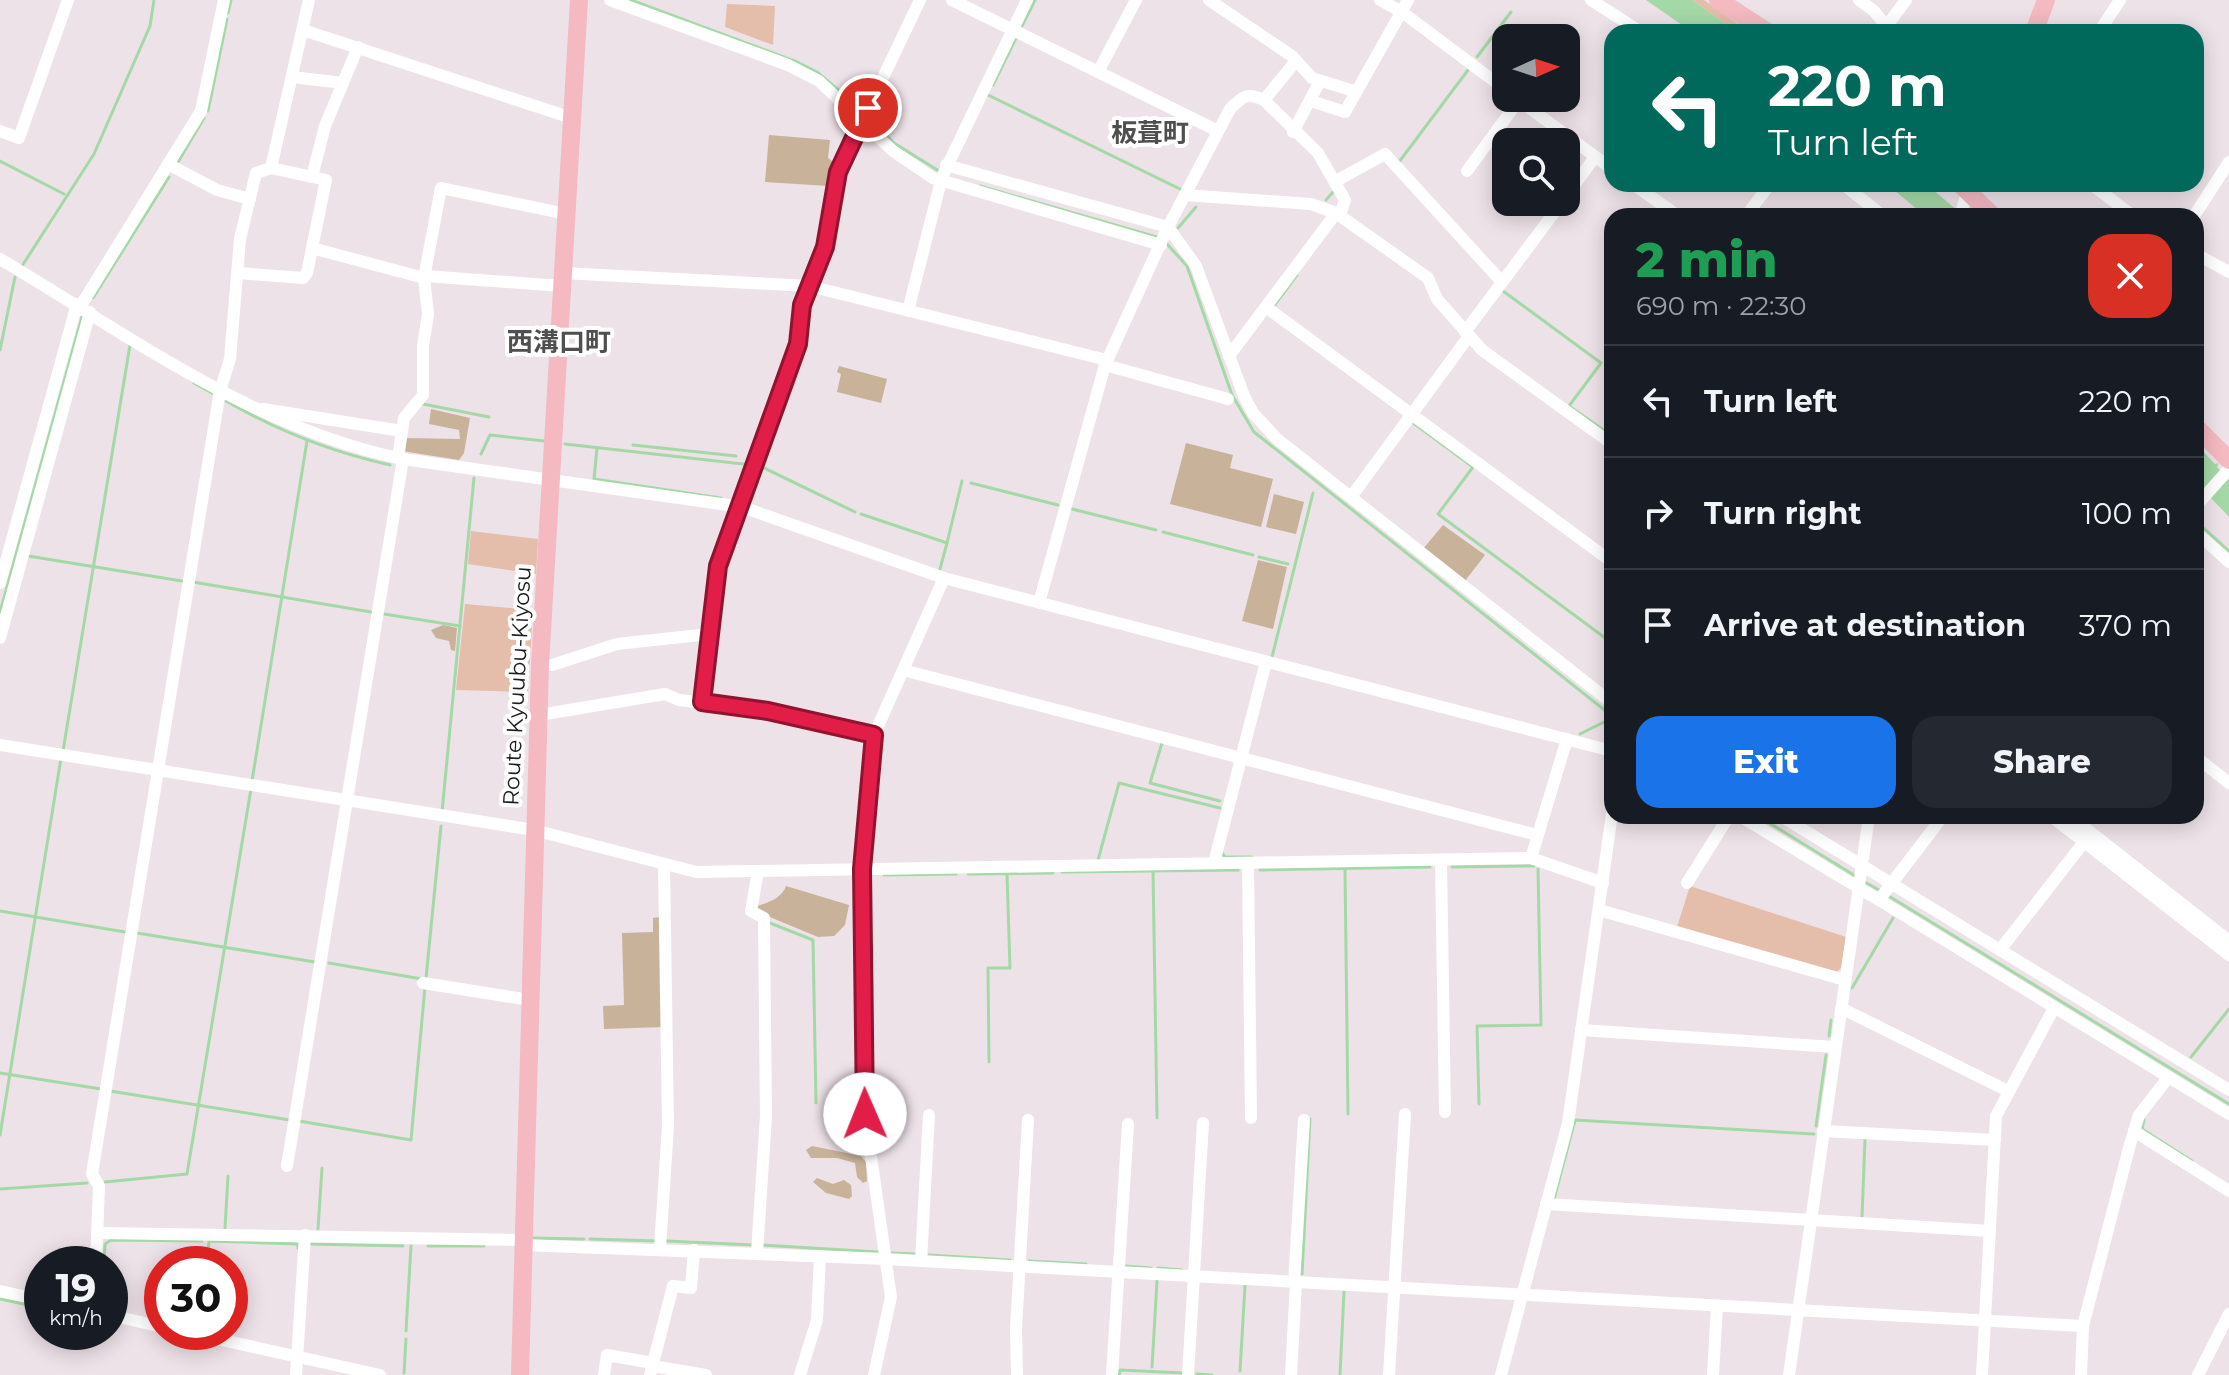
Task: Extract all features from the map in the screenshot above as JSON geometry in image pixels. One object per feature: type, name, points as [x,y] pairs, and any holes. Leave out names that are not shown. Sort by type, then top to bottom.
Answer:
[{"type":"main road","name":"Route Kyuubu-Kiyosu","points":[[520,1375],[521,1242],[540,665],[579,0]]},
{"type":"main road","points":[[1718,0],[1756,24]]},
{"type":"main road","points":[[2037,24],[2046,0]]},
{"type":"main road","points":[[1971,192],[1986,208]]},
{"type":"main road","points":[[2204,436],[2229,466]]},
{"type":"street","points":[[0,131],[19,138],[68,0]]},
{"type":"street","points":[[0,583],[82,308],[201,111],[224,0]]},
{"type":"street","points":[[271,168],[309,0]]},
{"type":"street","points":[[610,0],[788,65],[826,87],[864,116],[893,151],[943,173],[1164,238],[1196,266],[1253,413],[1277,439],[1604,697]]},
{"type":"street","points":[[702,702],[718,566],[742,507],[798,344],[802,305],[825,247],[838,172],[920,0]]},
{"type":"street","points":[[952,0],[1218,131]]},
{"type":"street","points":[[908,311],[943,173],[1027,0]]},
{"type":"street","points":[[1098,72],[1136,0]]},
{"type":"street","points":[[1209,0],[1292,56],[1312,78],[1354,91]]},
{"type":"street","points":[[1380,0],[1402,12],[1492,80]]},
{"type":"street","points":[[1311,101],[1345,112],[1354,91],[1408,0]]},
{"type":"street","points":[[1591,0],[1628,24]]},
{"type":"street","points":[[1859,0],[1874,11],[1884,24]]},
{"type":"street","points":[[1891,24],[1906,0]]},
{"type":"street","points":[[2104,24],[2120,0]]},
{"type":"street","points":[[303,30],[572,118]]},
{"type":"street","points":[[312,177],[325,126],[358,47]]},
{"type":"street","points":[[1264,100],[1295,62]]},
{"type":"street","points":[[292,77],[343,83]]},
{"type":"street","points":[[1293,132],[1320,81]]},
{"type":"street","points":[[1039,603],[1106,363],[1218,131],[1244,95],[1252,94],[1264,100],[1293,132],[1318,153],[1345,200],[1338,214],[1229,356]]},
{"type":"street","points":[[1467,171],[1509,112]]},
{"type":"street","points":[[1535,112],[1604,163]]},
{"type":"street","points":[[1336,181],[1385,154],[1502,282]]},
{"type":"street","points":[[1580,177],[1595,157]]},
{"type":"street","points":[[2199,208],[2229,162]]},
{"type":"street","points":[[168,164],[217,190],[250,199]]},
{"type":"street","points":[[98,1246],[99,1186],[92,1174],[220,391],[230,359],[237,263],[250,199],[256,173],[271,168],[326,180],[303,278],[238,273]]},
{"type":"street","points":[[943,173],[1164,238]]},
{"type":"street","points":[[287,1166],[401,459],[404,418],[423,395],[423,346],[428,314],[424,277],[441,188],[566,214]]},
{"type":"street","points":[[1644,192],[1667,208]]},
{"type":"street","points":[[1853,192],[1873,208]]},
{"type":"street","points":[[2101,192],[2122,208]]},
{"type":"street","points":[[1185,195],[1311,204],[1338,214],[1428,278],[1437,299],[1482,350],[1604,438]]},
{"type":"street","points":[[1351,497],[1552,216]]},
{"type":"street","points":[[312,248],[424,277],[809,286],[1106,363],[1228,399]]},
{"type":"street","points":[[2204,258],[2229,272]]},
{"type":"street","points":[[0,259],[220,391],[296,429],[401,459],[742,507],[944,578],[1604,749]]},
{"type":"street","points":[[1266,307],[1604,556]]},
{"type":"street","points":[[0,638],[82,308]]},
{"type":"street","points":[[253,408],[402,431]]},
{"type":"street","points":[[2204,496],[2229,466]]},
{"type":"street","points":[[2204,539],[2229,562]]},
{"type":"street","points":[[874,1375],[891,1297],[865,1114],[862,869],[874,735],[944,578]]},
{"type":"street","points":[[540,665],[552,665],[617,644],[709,634]]},
{"type":"street","points":[[1214,863],[1266,662]]},
{"type":"street","points":[[903,670],[1537,835]]},
{"type":"street","points":[[539,715],[665,694],[679,700],[768,711],[874,735]]},
{"type":"street","points":[[1531,858],[1567,739]]},
{"type":"street","points":[[0,745],[534,830],[696,872],[1531,858],[1603,883]]},
{"type":"street","points":[[2204,763],[2229,783]]},
{"type":"street","points":[[1501,1375],[1568,1123],[1611,824]]},
{"type":"street","points":[[1687,883],[1724,824]]},
{"type":"street","points":[[1756,824],[1885,892],[2054,1008],[2229,1114]]},
{"type":"street","points":[[1791,824],[1860,877],[2000,950],[2229,1090]]},
{"type":"street","points":[[1789,1375],[1868,824]]},
{"type":"street","points":[[1885,892],[1937,824]]},
{"type":"street","points":[[2061,824],[2229,941]]},
{"type":"street","points":[[2079,824],[2229,955]]},
{"type":"street","points":[[2000,950],[2084,842]]},
{"type":"street","points":[[1441,860],[1445,1112]]},
{"type":"street","points":[[1248,863],[1251,1118]]},
{"type":"street","points":[[660,1248],[668,1126],[664,864]]},
{"type":"street","points":[[757,1253],[766,1116],[764,918],[751,911],[758,871]]},
{"type":"street","points":[[1599,910],[1845,980]]},
{"type":"street","points":[[423,983],[530,1000]]},
{"type":"street","points":[[1841,1008],[2008,1091]]},
{"type":"street","points":[[1982,1375],[1996,1116],[2054,1008]]},
{"type":"street","points":[[1581,1030],[1835,1047]]},
{"type":"street","points":[[2081,1375],[2083,1326],[2134,1131],[2139,1115],[2168,1078]]},
{"type":"street","points":[[1389,1375],[1405,1114]]},
{"type":"street","points":[[921,1261],[929,1115]]},
{"type":"street","points":[[1017,1375],[1019,1267],[1028,1120]]},
{"type":"street","points":[[1291,1375],[1304,1120]]},
{"type":"street","points":[[1188,1375],[1203,1123]]},
{"type":"street","points":[[1112,1375],[1128,1124]]},
{"type":"street","points":[[1823,1131],[1995,1140]]},
{"type":"street","points":[[2134,1131],[2229,1191]]},
{"type":"street","points":[[1546,1204],[1990,1231]]},
{"type":"street","points":[[99,1233],[305,1235],[660,1248],[2083,1326]]},
{"type":"street","points":[[296,1375],[305,1235]]},
{"type":"street","points":[[652,1368],[673,1286],[691,1288],[694,1250]]},
{"type":"street","points":[[800,1375],[817,1320],[820,1256]]},
{"type":"street","points":[[0,1291],[24,1296]]},
{"type":"street","points":[[1713,1375],[1717,1306]]},
{"type":"street","points":[[2198,1375],[2229,1314]]},
{"type":"street","points":[[248,1346],[380,1375]]},
{"type":"street","points":[[604,1375],[607,1355],[652,1368],[706,1375]]},
{"type":"shaded area","points":[[1646,0],[1692,0],[1726,24],[1680,24]]},
{"type":"shaded area","points":[[1692,0],[1704,0],[1738,24],[1726,24]]},
{"type":"shaded area","points":[[727,4],[775,6],[773,45],[725,27]]},
{"type":"shaded area","points":[[769,135],[830,140],[828,158],[833,162],[828,186],[765,182]]},
{"type":"shaded area","points":[[1896,192],[1936,192],[1954,208],[1916,208]]},
{"type":"shaded area","points":[[839,366],[887,379],[881,403],[837,392],[841,374],[837,372]]},
{"type":"shaded area","points":[[431,409],[470,418],[464,453],[459,460],[402,451],[404,438],[460,439],[459,430],[429,424]]},
{"type":"shaded area","points":[[1186,443],[1233,455],[1230,468],[1273,479],[1261,527],[1170,504]]},
{"type":"shaded area","points":[[2204,452],[2215,464],[2219,463],[2217,467],[2229,480],[2229,517],[2204,490]]},
{"type":"shaded area","points":[[1274,494],[1304,502],[1296,534],[1266,527]]},
{"type":"shaded area","points":[[1443,525],[1485,555],[1465,581],[1423,549]]},
{"type":"shaded area","points":[[471,531],[538,539],[536,574],[468,564]]},
{"type":"shaded area","points":[[1258,560],[1287,567],[1273,629],[1242,621]]},
{"type":"shaded area","points":[[465,604],[533,610],[528,692],[456,690]]},
{"type":"shaded area","points":[[443,625],[457,628],[455,651],[451,650],[449,641],[436,638],[431,630]]},
{"type":"shaded area","points":[[786,886],[849,905],[845,925],[834,936],[818,937],[758,912],[758,906],[778,897]]},
{"type":"shaded area","points":[[1690,886],[1846,937],[1841,968],[1836,972],[1677,927]]},
{"type":"shaded area","points":[[661,917],[664,1027],[604,1029],[603,1006],[624,1005],[622,933],[653,932],[653,918]]},
{"type":"shaded area","points":[[812,1146],[861,1156],[866,1162],[867,1181],[863,1183],[857,1177],[855,1163],[837,1158],[811,1158],[806,1150]]},
{"type":"shaded area","points":[[817,1178],[833,1184],[844,1180],[851,1185],[852,1196],[849,1199],[826,1193],[813,1182]]},
{"type":"waterway","points":[[22,266],[94,154],[150,26],[154,0]]},
{"type":"waterway","points":[[228,13],[231,0]]},
{"type":"waterway","points":[[631,0],[797,62],[817,72],[861,109]]},
{"type":"waterway","points":[[1022,26],[1035,0]]},
{"type":"waterway","points":[[1477,57],[1511,12]]},
{"type":"waterway","points":[[208,111],[227,19]]},
{"type":"waterway","points":[[993,85],[1016,38]]},
{"type":"waterway","points":[[1399,162],[1468,70]]},
{"type":"waterway","points":[[988,95],[1182,190]]},
{"type":"waterway","points":[[178,162],[204,118]]},
{"type":"waterway","points":[[869,118],[894,143],[939,171]]},
{"type":"waterway","points":[[831,177],[848,136]]},
{"type":"waterway","points":[[0,161],[64,194]]},
{"type":"waterway","points":[[93,298],[169,177]]},
{"type":"waterway","points":[[980,186],[1160,238]]},
{"type":"waterway","points":[[1326,200],[1334,191]]},
{"type":"waterway","points":[[1178,228],[1196,207]]},
{"type":"waterway","points":[[1166,243],[1187,266],[1232,395],[1254,432],[1604,710]]},
{"type":"waterway","points":[[1273,307],[1297,275]]},
{"type":"waterway","points":[[0,350],[15,277]]},
{"type":"waterway","points":[[1503,291],[1601,363],[1569,406],[1604,430]]},
{"type":"waterway","points":[[0,612],[82,317]]},
{"type":"waterway","points":[[63,751],[130,345],[133,346]]},
{"type":"waterway","points":[[194,383],[212,393]]},
{"type":"waterway","points":[[226,401],[305,439],[390,465]]},
{"type":"waterway","points":[[423,404],[489,417]]},
{"type":"waterway","points":[[1412,422],[1473,467],[1438,514],[1604,637]]},
{"type":"waterway","points":[[481,454],[490,435],[544,441]]},
{"type":"waterway","points":[[252,781],[307,441]]},
{"type":"waterway","points":[[565,444],[752,465]]},
{"type":"waterway","points":[[633,445],[736,456]]},
{"type":"waterway","points":[[597,448],[594,479],[721,498]]},
{"type":"waterway","points":[[760,466],[855,512]]},
{"type":"waterway","points":[[442,812],[474,478]]},
{"type":"waterway","points":[[947,543],[962,481]]},
{"type":"waterway","points":[[971,483],[1058,505]]},
{"type":"waterway","points":[[1272,657],[1313,493]]},
{"type":"waterway","points":[[1068,508],[1156,530]]},
{"type":"waterway","points":[[861,514],[947,543],[940,569]]},
{"type":"waterway","points":[[2204,528],[2229,551]]},
{"type":"waterway","points":[[1163,532],[1253,555]]},
{"type":"waterway","points":[[28,556],[182,581]]},
{"type":"waterway","points":[[1259,557],[1288,564]]},
{"type":"waterway","points":[[193,582],[371,612]]},
{"type":"waterway","points":[[384,614],[460,626]]},
{"type":"waterway","points":[[1580,734],[1604,722]]},
{"type":"waterway","points":[[1162,743],[1150,783],[1220,801]]},
{"type":"waterway","points":[[0,1135],[61,758]]},
{"type":"waterway","points":[[1098,860],[1119,783],[1220,808]]},
{"type":"waterway","points":[[105,1182],[187,1174],[251,789]]},
{"type":"waterway","points":[[1771,824],[1857,877]]},
{"type":"waterway","points":[[426,978],[441,826]]},
{"type":"waterway","points":[[1222,853],[1225,857],[1252,857]]},
{"type":"waterway","points":[[1452,867],[1534,866]]},
{"type":"waterway","points":[[1260,870],[1430,867]]},
{"type":"waterway","points":[[1345,869],[1348,1114]]},
{"type":"waterway","points":[[1479,1104],[1477,1026],[1541,1025],[1538,869]]},
{"type":"waterway","points":[[1062,872],[1238,870]]},
{"type":"waterway","points":[[1153,871],[1157,1118]]},
{"type":"waterway","points":[[989,1062],[988,968],[1010,968],[1007,873]]},
{"type":"waterway","points":[[968,874],[1053,873]]},
{"type":"waterway","points":[[884,875],[956,874]]},
{"type":"waterway","points":[[1863,881],[1881,891]]},
{"type":"waterway","points":[[1887,895],[2229,1104]]},
{"type":"waterway","points":[[0,911],[125,932]]},
{"type":"waterway","points":[[1852,988],[1893,918]]},
{"type":"waterway","points":[[770,923],[813,940],[816,1103]]},
{"type":"waterway","points":[[137,933],[315,962]]},
{"type":"waterway","points":[[329,963],[422,979]]},
{"type":"waterway","points":[[299,1121],[411,1140],[425,987]]},
{"type":"waterway","points":[[2191,1057],[2229,1009]]},
{"type":"waterway","points":[[1829,1036],[1831,1020]]},
{"type":"waterway","points":[[1816,1126],[1826,1055]]},
{"type":"waterway","points":[[0,1073],[101,1089]]},
{"type":"waterway","points":[[110,1091],[290,1120]]},
{"type":"waterway","points":[[1302,1274],[1310,1119]]},
{"type":"waterway","points":[[1554,1199],[1575,1120],[1814,1134]]},
{"type":"waterway","points":[[2144,1120],[2142,1129],[2192,1161]]},
{"type":"waterway","points":[[1862,1217],[1865,1139]]},
{"type":"waterway","points":[[318,1229],[322,1168]]},
{"type":"waterway","points":[[225,1228],[228,1176]]},
{"type":"waterway","points":[[0,1189],[87,1183]]},
{"type":"waterway","points":[[532,1238],[584,1239]]},
{"type":"waterway","points":[[590,1239],[658,1241]]},
{"type":"waterway","points":[[105,1246],[111,1240],[202,1241]]},
{"type":"waterway","points":[[209,1246],[209,1241],[298,1244],[298,1248]]},
{"type":"waterway","points":[[666,1241],[754,1245]]},
{"type":"waterway","points":[[309,1244],[403,1246]]},
{"type":"waterway","points":[[762,1245],[878,1252]]},
{"type":"waterway","points":[[406,1331],[411,1246]]},
{"type":"waterway","points":[[428,1246],[484,1246]]},
{"type":"waterway","points":[[892,1253],[915,1254]]},
{"type":"waterway","points":[[929,1255],[1010,1260]]},
{"type":"waterway","points":[[1029,1261],[1086,1264]]},
{"type":"waterway","points":[[1125,1266],[1151,1268]]},
{"type":"waterway","points":[[1158,1268],[1182,1270]]},
{"type":"waterway","points":[[1152,1367],[1157,1281]]},
{"type":"waterway","points":[[1240,1371],[1245,1286]]},
{"type":"waterway","points":[[1340,1375],[1344,1292]]},
{"type":"waterway","points":[[0,1299],[24,1304]]},
{"type":"waterway","points":[[404,1373],[406,1339]]},
{"type":"waterway","points":[[1119,1375],[1120,1370],[1183,1373]]},
{"type":"waterway","points":[[1197,1374],[1212,1375]]},
{"type":"district","name":"板葺町","points":[[1150,133]]},
{"type":"district","name":"西溝口町","points":[[559,342]]},
{"type":"route","points":[[865,1114],[862,869],[874,735],[768,711],[702,702],[718,566],[742,507],[798,344],[802,305],[825,247],[838,172],[868,108]]}]
